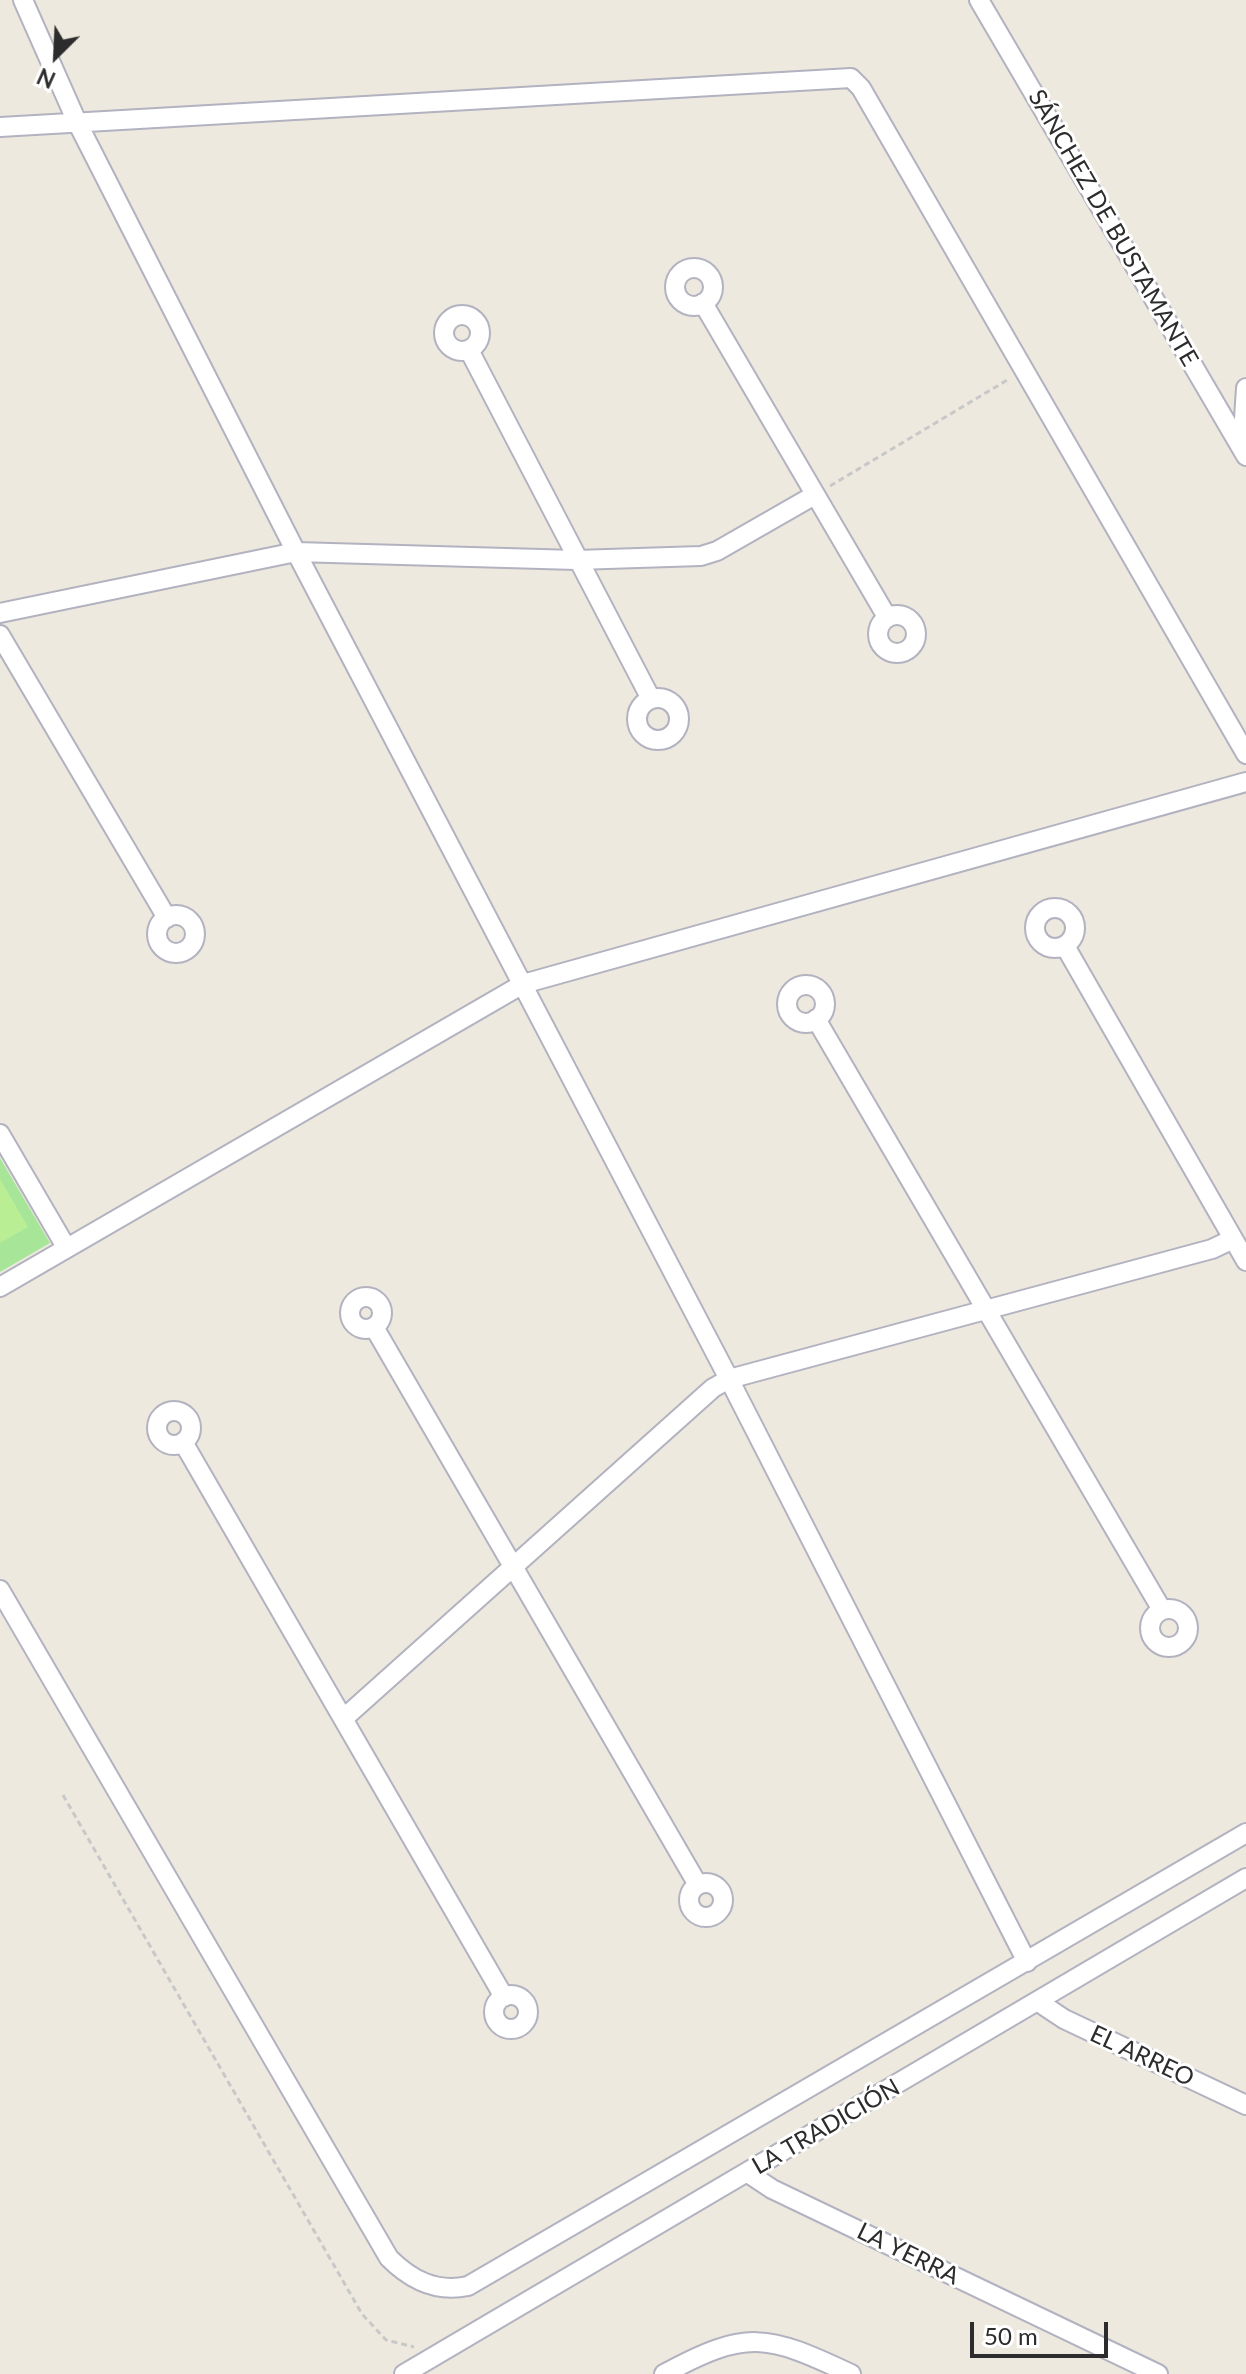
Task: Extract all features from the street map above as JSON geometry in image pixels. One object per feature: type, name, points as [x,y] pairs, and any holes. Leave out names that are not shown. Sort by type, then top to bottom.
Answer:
[{"type":"street","points":[[23,0],[77,122],[296,552],[729,1379],[1027,1962]]},
{"type":"street","name":"SÁNCHEZ DE BUSTAMANTE","points":[[979,0],[1245,451]]},
{"type":"street","points":[[0,127],[851,78],[861,88],[1246,754]]},
{"type":"street","points":[[703,303],[813,496],[887,617]]},
{"type":"street","points":[[469,350],[651,699]]},
{"type":"street","points":[[1245,451],[1246,388]]},
{"type":"street","points":[[0,613],[296,552],[576,560],[701,556],[717,551],[813,496]]},
{"type":"street","points":[[0,635],[167,918]]},
{"type":"street","points":[[0,1287],[523,984],[1246,782]]},
{"type":"street","points":[[1065,946],[1246,1261]]},
{"type":"street","points":[[816,1019],[1162,1610]]},
{"type":"street","points":[[0,1134],[66,1247]]},
{"type":"street","points":[[343,1719],[713,1388],[729,1379],[1212,1249],[1233,1239]]},
{"type":"street","points":[[374,1327],[698,1885]]},
{"type":"street","points":[[183,1442],[504,1997]]},
{"type":"street","points":[[0,1590],[389,2258],[404,2273],[420,2282],[444,2289],[468,2286],[1246,1833]]},
{"type":"street","name":"LA TRADICIÓN","points":[[404,2374],[1040,2003],[1246,1878]]},
{"type":"street","name":"EL ARREO","points":[[1040,2003],[1064,2019],[1246,2105]]},
{"type":"street","name":"LA YERRA","points":[[748,2173],[786,2196],[1158,2374]]},
{"type":"street","points":[[664,2374],[724,2344],[753,2341],[788,2347],[851,2374]]},
{"type":"path","points":[[813,496],[1024,370]]},
{"type":"path","points":[[63,1795],[362,2314],[386,2340],[415,2347],[422,2364]]},
{"type":"green space","points":[[0,1158],[50,1243],[0,1272]]},
{"type":"green space","points":[[0,1179],[28,1227],[0,1243]]}]
